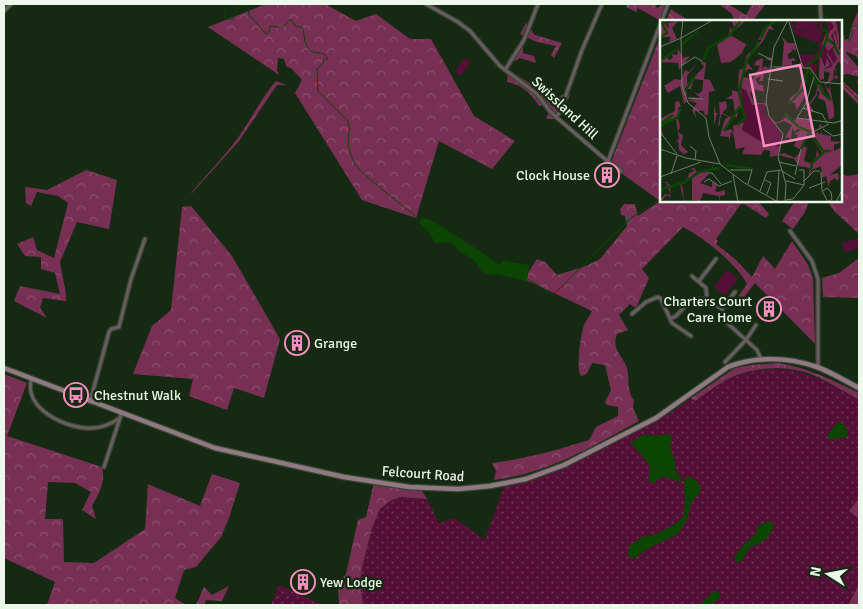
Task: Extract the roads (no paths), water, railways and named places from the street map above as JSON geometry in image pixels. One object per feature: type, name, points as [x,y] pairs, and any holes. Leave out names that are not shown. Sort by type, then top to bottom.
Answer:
[{"type":"street","points":[[4,11],[11,4]]},
{"type":"street","name":"Swissland Hill","points":[[426,4],[470,31],[506,70],[537,94],[556,117],[621,171]]},
{"type":"street","points":[[506,70],[524,40],[538,4]]},
{"type":"street","points":[[556,117],[560,112],[582,50],[602,4]]},
{"type":"street","points":[[662,20],[668,4]]},
{"type":"street","points":[[820,4],[821,20]]},
{"type":"street","points":[[608,161],[660,25]]},
{"type":"street","points":[[790,231],[812,261],[818,279],[818,368]]},
{"type":"street","points":[[90,402],[109,332],[111,329],[119,327],[131,279],[145,239]]},
{"type":"street","points":[[699,281],[716,259]]},
{"type":"street","points":[[692,276],[706,288],[707,299]]},
{"type":"street","points":[[722,309],[735,292]]},
{"type":"street","points":[[632,314],[646,302],[658,297],[661,299],[672,323],[691,336]]},
{"type":"street","points":[[670,318],[676,316],[692,299],[707,299],[722,309],[725,321],[757,350],[761,359]]},
{"type":"street","points":[[725,362],[746,340],[756,325]]},
{"type":"street","name":"Felcourt Road","points":[[4,368],[121,415],[215,448],[312,470],[409,487],[442,489],[474,488],[526,479],[564,466],[656,418],[728,367],[736,364],[761,359],[791,361],[818,368],[859,388]]},
{"type":"street","points":[[32,378],[31,390],[36,403],[59,422],[78,428],[92,428],[109,425],[121,415]]},
{"type":"street","points":[[104,467],[121,415]]},
{"type":"waterway","points":[[227,4],[224,14],[226,19],[233,19],[237,14],[236,8],[238,5],[248,7],[249,15],[266,34],[269,32],[270,26],[282,27],[291,19],[295,26],[303,28],[305,42],[310,51],[327,56],[328,59],[324,59],[317,69],[318,91],[347,120],[350,129],[348,139],[351,156],[356,165],[373,182],[419,219]]},
{"type":"waterway","points":[[843,34],[845,40],[850,40],[852,26],[859,26]]},
{"type":"waterway","points":[[843,84],[859,100]]},
{"type":"waterway","points":[[527,278],[553,295],[631,218],[660,199]]},
{"type":"place","name":"Clock House","points":[[607,175]]},
{"type":"place","name":"Charters Court Care Home","points":[[769,309]]},
{"type":"place","name":"Grange","points":[[297,343]]},
{"type":"place","name":"Chestnut Walk","points":[[76,395]]},
{"type":"place","name":"Yew Lodge","points":[[303,582]]}]
